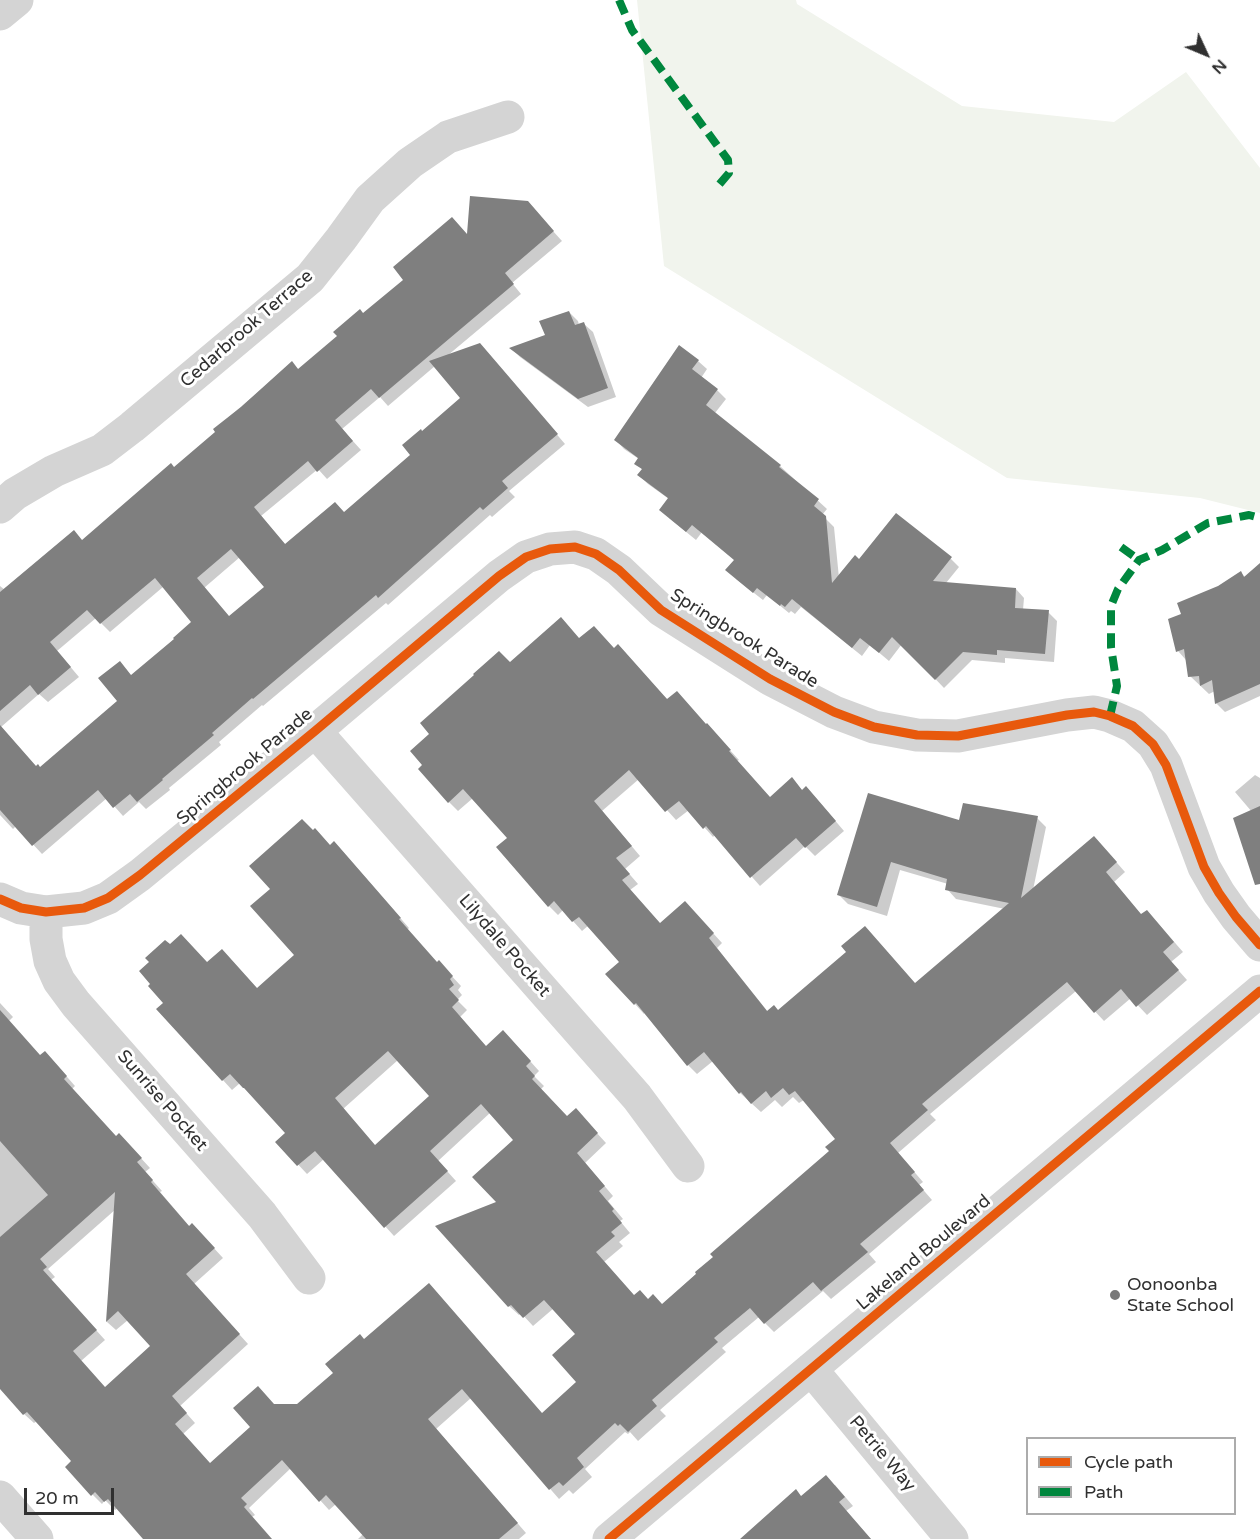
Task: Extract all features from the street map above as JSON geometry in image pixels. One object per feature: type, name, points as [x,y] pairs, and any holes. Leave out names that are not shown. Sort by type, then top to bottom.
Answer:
[{"type":"street","points":[[0,14],[17,0]]},
{"type":"street","name":"Cedarbrook Terrace","points":[[0,507],[15,494],[54,471],[102,450],[310,278],[370,199],[410,163],[448,137],[508,117]]},
{"type":"street","name":"Springbrook Parade","points":[[0,899],[21,908],[46,912],[84,908],[108,897],[140,875],[508,570],[526,557],[550,549],[575,547],[596,554],[619,570],[661,610],[770,679],[834,712],[874,727],[917,735],[958,736],[1066,715],[1094,712],[1133,726],[1153,744],[1166,765],[1204,867],[1219,893],[1260,945]]},
{"type":"street","name":"Lilydale Pocket","points":[[315,731],[637,1097],[688,1166]]},
{"type":"street","name":"Sunrise Pocket","points":[[46,912],[46,939],[50,961],[59,981],[76,1004],[262,1215],[309,1278]]},
{"type":"street","name":"Lakeland Boulevard","points":[[609,1539],[1260,991]]},
{"type":"street","name":"Petrie Way","points":[[811,1369],[952,1539]]},
{"type":"street","points":[[0,1497],[37,1539]]},
{"type":"shaded area","points":[[637,0],[796,0],[797,4],[962,106],[1114,122],[1186,72],[1260,168],[1260,513],[1200,498],[1007,478],[664,266]]},
{"type":"building","points":[[470,196],[528,201],[554,231],[505,273],[514,284],[379,398],[371,389],[335,420],[353,441],[317,472],[308,461],[254,507],[285,544],[335,502],[344,512],[410,455],[402,445],[460,398],[429,361],[480,343],[558,434],[502,481],[508,488],[483,510],[480,507],[378,598],[376,595],[252,698],[212,733],[214,735],[137,802],[130,794],[113,808],[98,790],[32,846],[0,810],[0,725],[36,766],[38,764],[40,767],[117,701],[98,678],[120,661],[131,675],[191,622],[155,578],[100,624],[87,610],[50,642],[71,667],[38,695],[30,685],[0,711],[0,592],[74,530],[82,540],[171,463],[174,467],[215,432],[213,429],[292,361],[298,369],[337,336],[333,332],[360,309],[363,313],[403,280],[393,267],[452,217],[467,234]],"holes":[[[231,549],[264,587],[229,616],[197,578]]]},
{"type":"building","points":[[569,311],[575,325],[584,322],[608,388],[578,399],[509,348],[545,335],[539,321]]},
{"type":"building","points":[[679,345],[699,360],[692,369],[718,389],[706,405],[781,465],[779,467],[819,499],[814,506],[826,516],[832,583],[855,555],[859,559],[896,513],[952,557],[933,581],[1016,588],[1015,608],[1049,610],[1045,654],[997,650],[997,655],[963,652],[935,680],[892,637],[879,653],[860,638],[852,648],[792,599],[785,607],[781,604],[780,606],[757,588],[753,593],[725,570],[734,560],[692,525],[686,532],[659,510],[668,498],[637,475],[642,469],[634,464],[638,458],[614,440]]},
{"type":"building","points":[[1260,563],[1260,684],[1215,704],[1212,680],[1200,686],[1199,676],[1188,677],[1184,649],[1176,652],[1168,619],[1181,614],[1177,603],[1218,586],[1241,571],[1244,577]]},
{"type":"building","points":[[561,617],[579,638],[594,626],[614,648],[618,644],[667,699],[677,691],[770,797],[792,777],[802,790],[806,786],[836,821],[805,848],[796,838],[750,878],[706,826],[703,829],[679,801],[665,812],[629,770],[594,801],[632,846],[616,858],[630,874],[622,880],[660,923],[685,901],[714,933],[709,938],[767,1011],[774,1005],[778,1010],[846,952],[841,946],[865,926],[915,983],[1009,903],[945,890],[947,879],[891,862],[877,907],[837,895],[868,793],[959,820],[963,803],[1038,816],[1021,898],[1094,836],[1117,862],[1106,872],[1141,914],[1147,910],[1174,942],[1163,952],[1179,970],[1136,1007],[1121,989],[1094,1013],[1067,982],[922,1104],[928,1110],[890,1143],[915,1172],[911,1175],[924,1190],[860,1244],[868,1252],[821,1291],[813,1282],[764,1324],[750,1308],[714,1338],[718,1342],[652,1400],[657,1406],[628,1432],[620,1424],[618,1426],[615,1423],[577,1458],[584,1467],[563,1486],[559,1482],[549,1490],[462,1389],[428,1419],[518,1523],[499,1539],[366,1539],[326,1495],[319,1502],[282,1460],[241,1498],[247,1504],[244,1507],[272,1539],[143,1539],[108,1499],[104,1502],[95,1492],[91,1496],[65,1467],[71,1461],[27,1412],[23,1415],[0,1389],[0,1237],[48,1195],[0,1141],[0,1010],[40,1055],[45,1051],[67,1076],[64,1079],[116,1136],[119,1133],[142,1158],[137,1162],[153,1180],[151,1182],[189,1226],[192,1223],[215,1248],[186,1274],[240,1334],[172,1396],[187,1413],[175,1424],[210,1463],[250,1427],[233,1408],[258,1386],[274,1404],[297,1404],[333,1373],[325,1364],[360,1334],[364,1339],[429,1283],[542,1413],[576,1382],[552,1355],[575,1334],[544,1300],[523,1318],[511,1305],[508,1307],[435,1226],[496,1202],[472,1177],[513,1140],[481,1104],[430,1151],[448,1171],[384,1228],[315,1151],[297,1166],[275,1142],[285,1133],[230,1074],[222,1081],[156,1009],[163,1003],[139,971],[149,962],[145,958],[165,940],[170,944],[181,934],[207,962],[222,949],[257,988],[294,955],[250,906],[270,889],[249,866],[302,819],[313,830],[315,828],[330,845],[334,841],[401,918],[399,919],[437,962],[439,960],[453,976],[450,979],[454,985],[449,989],[459,1000],[452,1007],[486,1046],[503,1030],[531,1061],[526,1066],[535,1076],[532,1079],[567,1116],[576,1108],[598,1133],[577,1153],[605,1186],[599,1191],[622,1223],[611,1232],[615,1236],[596,1252],[634,1295],[640,1290],[648,1299],[653,1294],[662,1304],[713,1257],[710,1254],[829,1151],[825,1147],[835,1139],[795,1091],[789,1095],[783,1088],[771,1098],[766,1091],[751,1104],[741,1092],[739,1094],[704,1052],[687,1066],[636,1003],[634,1005],[605,974],[619,962],[579,917],[572,922],[554,901],[548,907],[496,847],[507,838],[463,789],[448,803],[418,769],[422,765],[410,751],[429,734],[420,723],[499,651],[510,662]],"holes":[[[388,1051],[429,1096],[375,1145],[335,1098]],[[115,1192],[106,1322],[118,1311],[150,1346],[105,1387],[73,1351],[97,1330],[43,1270],[47,1267],[40,1259]]]},
{"type":"building","points":[[1260,806],[1260,884],[1255,885],[1233,818]]},
{"type":"building","points":[[826,1475],[845,1497],[839,1502],[871,1539],[740,1539],[796,1489],[801,1496]]},
{"type":"marked path","points":[[619,0],[632,30],[728,160],[729,173],[718,186]]},
{"type":"marked path","points":[[1110,716],[1117,686],[1111,647],[1111,606],[1118,589],[1139,560],[1162,550],[1208,523],[1249,515],[1260,518]]},
{"type":"marked path","points":[[1121,547],[1139,560]]},
{"type":"cycle path","points":[[0,899],[21,908],[46,912],[84,908],[108,898],[140,875],[315,731],[499,576],[526,557],[550,549],[575,547],[596,554],[619,570],[661,610],[770,679],[834,712],[874,727],[917,735],[958,736],[1094,712],[1133,726],[1153,744],[1166,765],[1204,867],[1219,893],[1260,945]]},
{"type":"cycle path","points":[[609,1539],[1260,991]]},
{"type":"place","name":"Oonoonba State School","points":[[1115,1295]]}]
